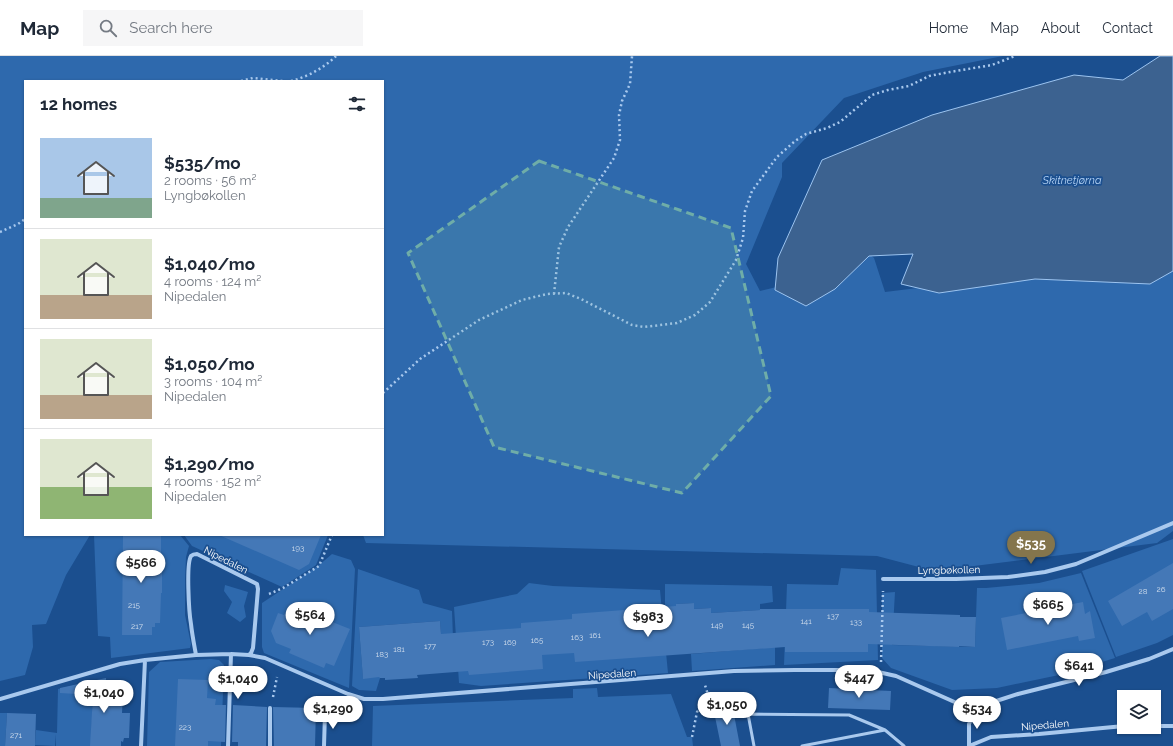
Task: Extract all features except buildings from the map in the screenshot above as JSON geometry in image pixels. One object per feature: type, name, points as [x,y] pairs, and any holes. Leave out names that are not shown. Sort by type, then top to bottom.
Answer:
[{"type":"street","name":"Lyngbøkollen","points":[[883,579],[956,580],[1008,577],[1046,572],[1076,564],[1173,523]]},
{"type":"street","name":"Nipedalen","points":[[196,655],[191,623],[189,590],[189,561],[191,556],[194,554],[197,554],[257,584],[258,598],[253,648],[251,654],[249,655]]},
{"type":"street","points":[[969,746],[969,724],[974,712],[984,705],[1018,694],[1106,672],[1148,659],[1173,649]]},
{"type":"street","name":"Nipedalen","points":[[0,699],[120,664],[196,655],[231,654],[265,658],[348,694],[364,699],[383,699],[734,672],[855,670],[881,672],[896,676],[968,708],[977,710]]},
{"type":"street","points":[[228,746],[231,654]]},
{"type":"street","points":[[141,746],[145,660]]},
{"type":"street","points":[[270,708],[270,746]]},
{"type":"street","points":[[324,746],[325,713]]},
{"type":"street","points":[[1161,726],[1173,726]]},
{"type":"street","name":"Nipedalen","points":[[969,746],[991,737],[1117,727]]},
{"type":"lane","points":[[754,746],[748,714],[849,715],[885,730],[904,746]]},
{"type":"lane","points":[[802,746],[885,730]]},
{"type":"path","points":[[295,80],[322,67],[336,56]]},
{"type":"path","points":[[554,294],[559,247],[568,228],[614,158],[620,140],[619,115],[622,101],[630,84],[632,56]]},
{"type":"path","points":[[384,392],[420,359],[479,320],[522,300],[547,294],[566,294],[581,299],[632,325],[644,327],[677,323],[695,315],[710,302],[736,260],[743,238],[745,211],[752,191],[777,157],[795,141],[806,134],[827,128],[840,122],[872,95],[909,86],[929,76],[992,65],[1015,56]]},
{"type":"path","points":[[245,80],[253,78],[272,80]]},
{"type":"path","points":[[0,232],[24,220]]},
{"type":"path","points":[[258,598],[283,588],[319,566],[332,536]]},
{"type":"path","points":[[881,672],[883,579]]},
{"type":"path","points":[[270,708],[280,664]]},
{"type":"path","points":[[692,737],[697,712],[710,698],[704,683]]},
{"type":"highlighted area","points":[[539,161],[731,228],[771,396],[682,493],[494,447],[408,253]]},
{"type":"shaded area","points":[[0,56],[1003,56],[923,72],[844,98],[782,163],[782,177],[746,264],[760,291],[818,277],[858,244],[874,258],[885,292],[1032,274],[1173,254],[1173,531],[1157,543],[934,571],[877,556],[366,543],[363,536],[384,536],[384,80],[24,80],[24,536],[89,536],[66,575],[46,624],[32,625],[33,647],[25,675],[0,681]]},
{"type":"shaded area","points":[[94,536],[181,536],[189,546],[186,557],[185,615],[191,644],[190,648],[111,658],[110,637],[98,636]]},
{"type":"shaded area","points":[[185,536],[328,536],[316,565],[282,587],[192,546]]},
{"type":"shaded area","points":[[1173,539],[1173,635],[1157,643],[1116,657],[1082,571]]},
{"type":"shaded area","points":[[332,554],[351,560],[355,569],[349,688],[264,653],[262,647],[262,603],[318,566]]},
{"type":"shaded area","points":[[841,568],[876,570],[878,660],[784,665],[787,584],[838,585]]},
{"type":"shaded area","points":[[358,569],[419,590],[423,603],[452,611],[454,665],[441,634],[440,621],[359,627],[363,678],[379,668],[380,678],[376,691],[359,690],[352,686]]},
{"type":"shaded area","points":[[1081,573],[1115,658],[1059,675],[997,688],[952,690],[891,668],[882,658],[882,593],[895,592],[892,645],[975,647],[977,588],[1039,583]]},
{"type":"shaded area","points":[[529,583],[553,586],[660,590],[668,673],[481,686],[459,683],[454,607],[517,594]]},
{"type":"shaded area","points":[[665,584],[772,586],[773,602],[760,604],[760,610],[711,613],[710,608],[694,609],[694,603],[676,604],[677,611],[665,612]]},
{"type":"shaded area","points":[[225,585],[248,592],[244,606],[246,617],[240,622],[227,613],[232,602],[224,591]]},
{"type":"shaded area","points":[[775,629],[775,665],[692,671],[691,654],[764,648]]},
{"type":"shaded area","points":[[211,659],[219,660],[224,665],[221,746],[147,746],[149,672],[160,662]]},
{"type":"shaded area","points":[[89,682],[93,695],[91,746],[56,746],[56,734],[55,746],[35,745],[36,730],[57,733],[58,689]]},
{"type":"shaded area","points":[[597,688],[598,697],[671,694],[687,737],[692,737],[693,746],[372,746],[373,706],[573,698],[573,689]]},
{"type":"shaded area","points":[[0,713],[7,713],[5,746],[0,746]]},
{"type":"water","name":"Skitnetjørna","points":[[1160,56],[1173,56],[1173,271],[1150,284],[1035,279],[939,293],[901,284],[913,254],[869,256],[835,289],[806,306],[775,290],[778,258],[822,160],[932,115],[1074,75],[1123,80]]}]
